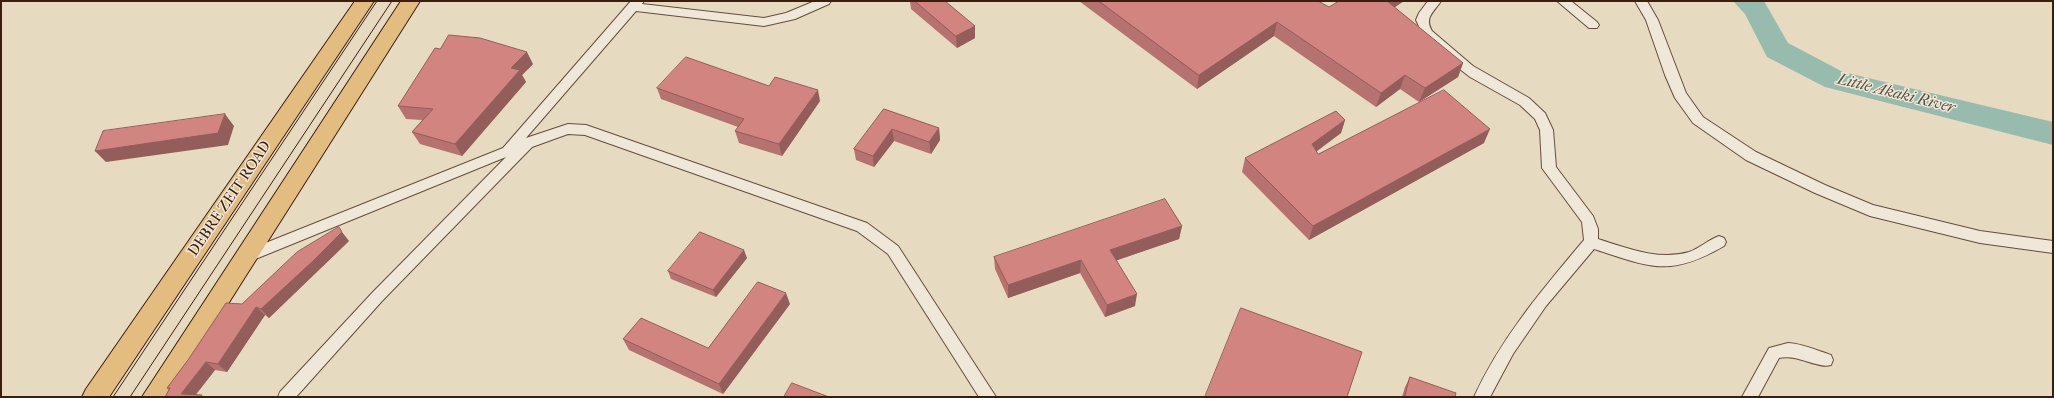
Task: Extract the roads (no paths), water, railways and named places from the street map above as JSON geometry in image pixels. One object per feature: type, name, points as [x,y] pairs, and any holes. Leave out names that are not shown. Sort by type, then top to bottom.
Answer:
[{"type":"main road","name":"DEBRE ZEIT ROAD","points":[[95,397],[365,1]]},
{"type":"main road","points":[[156,397],[411,1]]},
{"type":"street","points":[[507,152],[636,4],[770,22],[794,16],[825,1]]},
{"type":"street","points":[[1435,1],[1426,12],[1422,20],[1422,26],[1428,34],[1475,74],[1518,98],[1540,116],[1545,125],[1547,138],[1546,159],[1549,168],[1588,220],[1591,229],[1592,242],[1541,302],[1508,349],[1482,397]]},
{"type":"street","points":[[1563,1],[1593,25]]},
{"type":"street","points":[[1641,1],[1652,20],[1671,75],[1680,95],[1698,120],[1750,156],[1820,189],[1870,210],[1980,237],[2053,247]]},
{"type":"street","points":[[248,256],[529,143],[568,129],[586,130],[862,227],[880,238],[893,250],[911,276],[988,397]]},
{"type":"street","points":[[286,397],[377,297],[529,143]]},
{"type":"street","points":[[1592,242],[1654,262],[1673,261],[1692,257],[1719,242]]},
{"type":"street","points":[[1750,397],[1774,353],[1786,349],[1805,352],[1825,360]]},
{"type":"waterway","name":"Little Akaki River","points":[[1747,1],[1756,9],[1777,50],[1835,80],[2039,129],[2053,134]]},
{"type":"tram line","points":[[113,397],[377,1]]},
{"type":"tram line","points":[[130,397],[392,1]]}]
